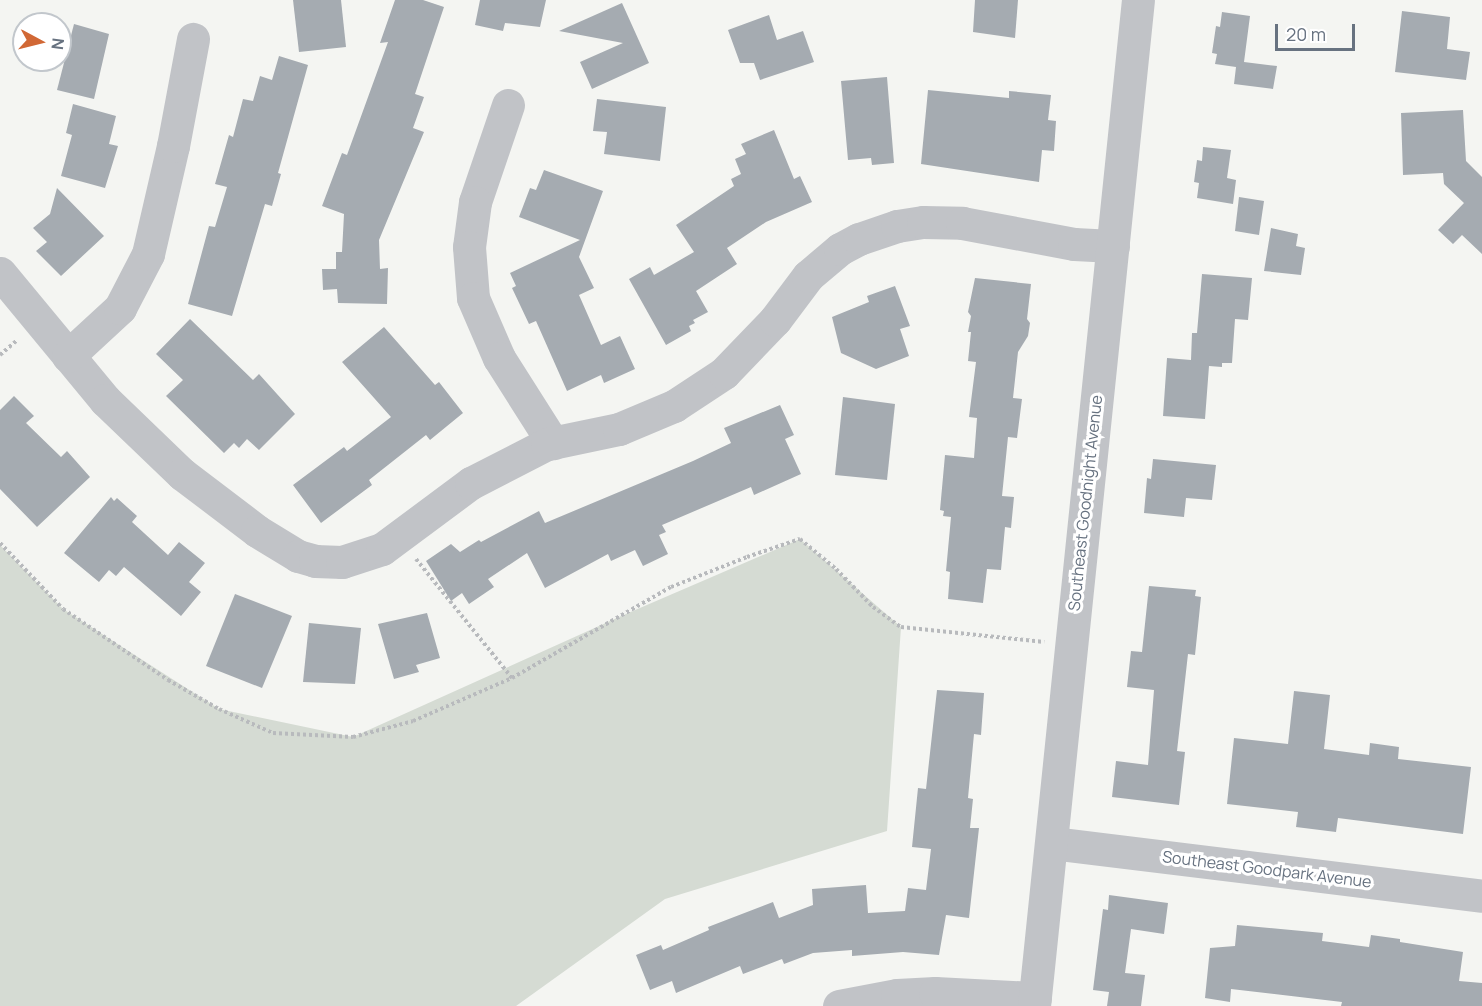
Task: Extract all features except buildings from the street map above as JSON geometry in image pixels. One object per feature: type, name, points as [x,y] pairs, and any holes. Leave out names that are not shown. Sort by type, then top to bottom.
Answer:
[{"type":"street","name":"Southeast Goodnight Avenue","points":[[1035,1002],[1138,0]]},
{"type":"street","points":[[68,356],[120,308],[148,254],[173,146],[193,39]]},
{"type":"street","points":[[508,105],[475,202],[469,247],[473,298],[499,358],[553,443]]},
{"type":"street","points":[[0,273],[105,400],[182,474],[257,531],[298,556],[315,561],[342,562],[382,549],[471,483],[553,443],[619,429],[650,419],[674,406],[724,373],[775,321],[808,276],[840,249],[859,239],[897,226],[923,222],[962,223],[1077,245],[1113,246]]},
{"type":"street","name":"Southeast Goodpark Avenue","points":[[1052,843],[1482,896]]},
{"type":"street","points":[[839,1006],[897,995],[935,993],[1035,1002]]},
{"type":"path","points":[[397,536],[512,678]]},
{"type":"path","points":[[0,543],[63,609],[168,680],[219,709],[273,733],[353,737],[413,721],[512,678],[671,587],[747,556],[800,539],[836,569],[873,607],[901,627],[1070,644]]},
{"type":"shaded area","points":[[800,539],[901,627],[887,831],[665,899],[516,1006],[0,1006],[0,545],[63,609],[219,709],[353,737],[619,617]]}]
